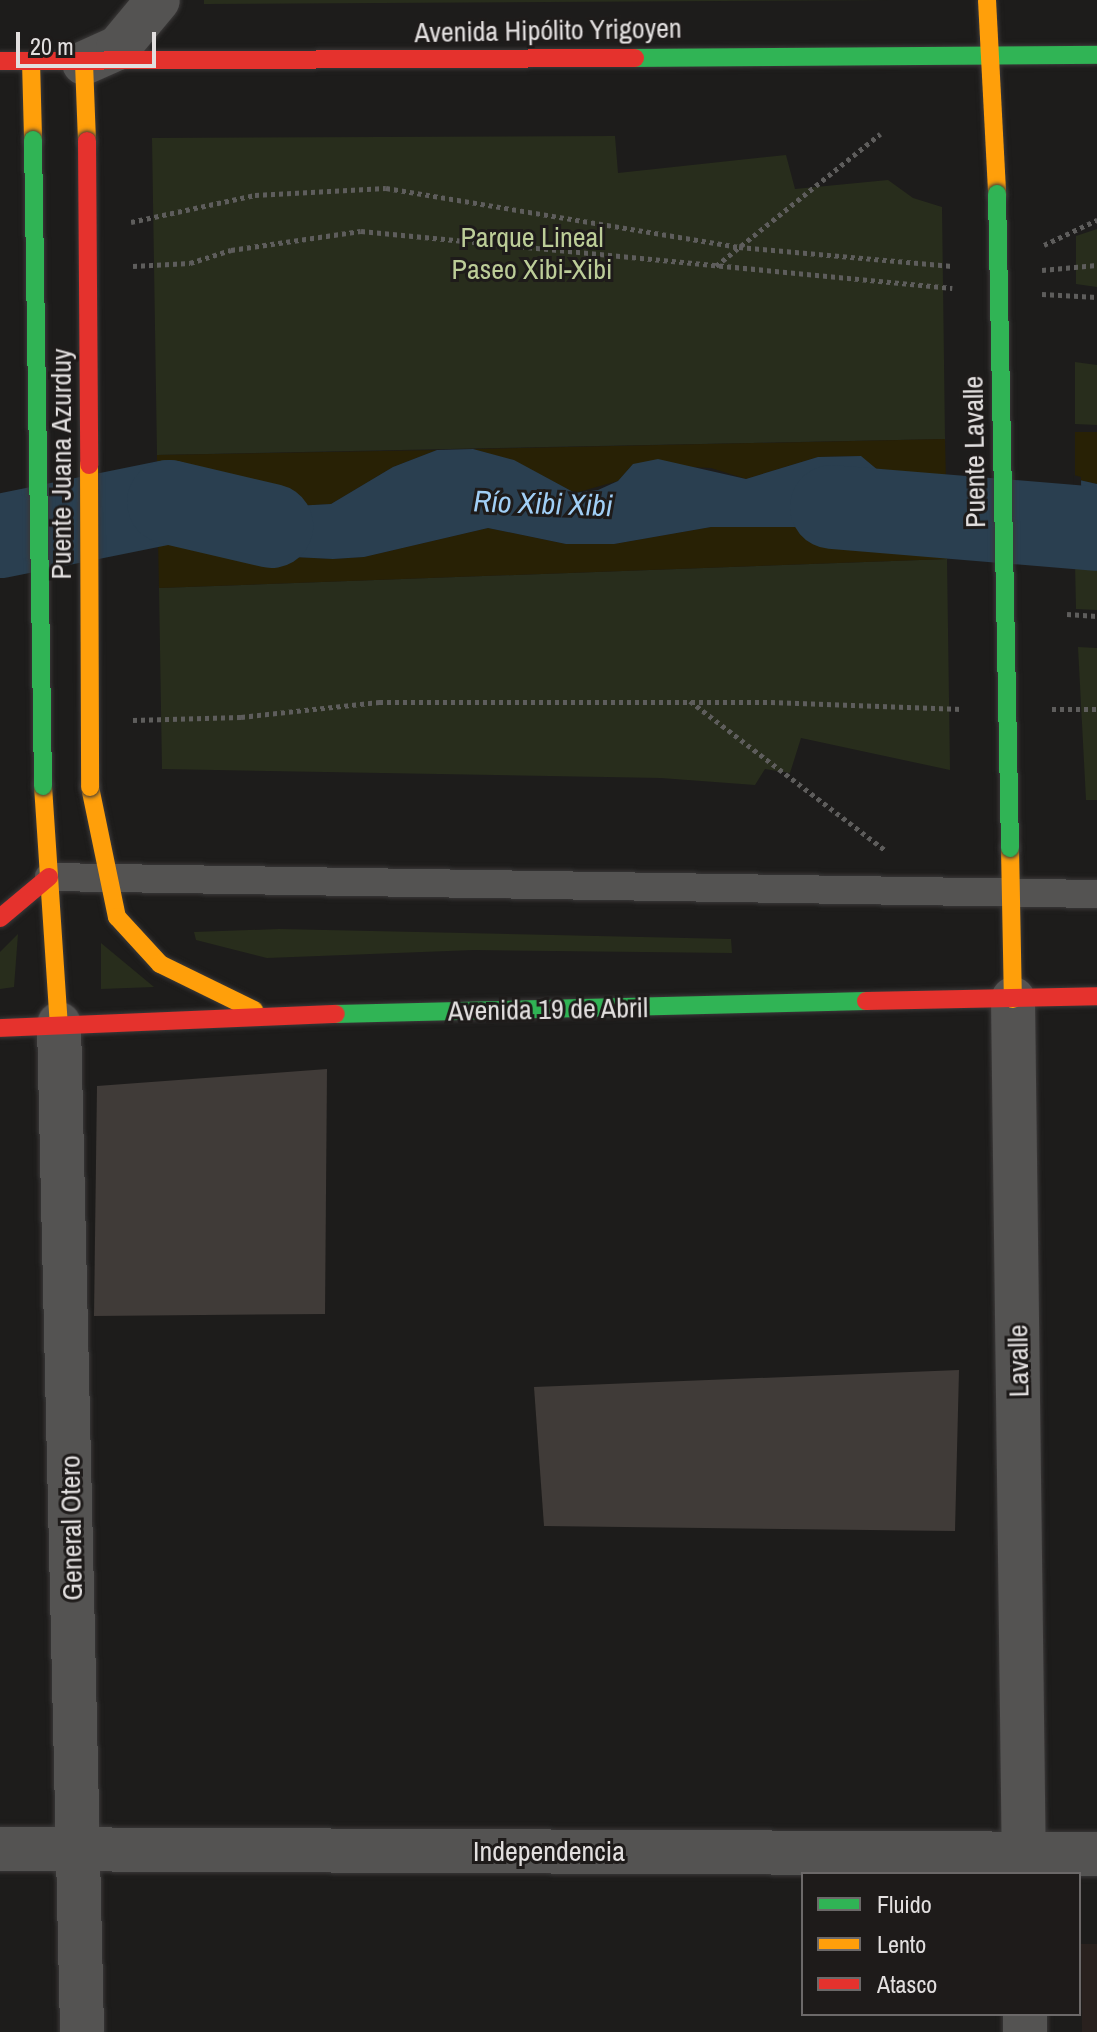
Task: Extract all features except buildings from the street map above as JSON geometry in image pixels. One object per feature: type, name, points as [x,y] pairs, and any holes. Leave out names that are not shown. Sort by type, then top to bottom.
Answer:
[{"type":"main road","name":"Puente Lavalle","points":[[987,0],[997,194],[1010,848]]},
{"type":"main road","name":"Avenida Hipólito Yrigoyen","points":[[10,58],[84,63],[1097,55]]},
{"type":"main road","name":"Puente Juana Azurduy","points":[[10,58],[33,140],[43,786],[59,1024]]},
{"type":"main road","name":"Puente Juana Azurduy","points":[[84,63],[90,787],[104,874],[117,917],[143,950],[194,984],[268,1016]]},
{"type":"main road","name":"Lavalle","points":[[1010,848],[1013,999]]},
{"type":"main road","points":[[0,918],[49,877]]},
{"type":"main road","name":"Avenida 19 de Abril","points":[[0,1028],[268,1016],[1097,996]]},
{"type":"street","points":[[84,63],[118,48],[158,0]]},
{"type":"street","name":"Lavalle","points":[[1013,999],[1024,1863]]},
{"type":"street","name":"General Otero","points":[[59,1024],[82,2032]]},
{"type":"street","name":"Independencia","points":[[0,1849],[1024,1863],[1097,1854]]},
{"type":"lane","points":[[49,877],[104,874],[1097,894]]},
{"type":"path","points":[[715,266],[880,134]]},
{"type":"path","points":[[121,224],[255,195],[386,188],[739,247],[959,266]]},
{"type":"path","points":[[127,267],[190,263],[231,250],[361,231],[956,288]]},
{"type":"path","points":[[1035,271],[1097,265]]},
{"type":"path","points":[[1034,293],[1097,297]]},
{"type":"path","points":[[1067,614],[1097,616]]},
{"type":"path","points":[[690,701],[892,856]]},
{"type":"path","points":[[121,720],[241,717],[379,702],[690,701],[973,709]]},
{"type":"path","points":[[1035,709],[1097,709]]},
{"type":"shaded area","points":[[1081,1944],[1097,1944],[1097,2032],[1082,2032]]},
{"type":"green space","points":[[204,0],[894,0],[204,4]]},
{"type":"green space","name":"Parque Lineal Paseo Xibi-Xibi","points":[[615,136],[618,173],[786,155],[795,189],[888,180],[913,198],[942,207],[945,439],[157,455],[152,138]]},
{"type":"green space","points":[[1097,229],[1097,287],[1076,284],[1076,236]]},
{"type":"green space","points":[[1075,362],[1097,365],[1097,425],[1075,424]]},
{"type":"green space","points":[[947,559],[950,770],[801,738],[790,773],[765,769],[755,785],[661,778],[162,769],[159,588]]},
{"type":"green space","points":[[1075,562],[1097,562],[1097,610],[1076,609]]},
{"type":"green space","points":[[1078,647],[1097,648],[1097,800],[1086,800]]},
{"type":"green space","points":[[279,929],[731,939],[732,953],[474,950],[267,958],[196,940],[194,932]]},
{"type":"green space","points":[[18,934],[14,987],[0,989],[0,952]]},
{"type":"green space","points":[[101,943],[154,987],[101,989]]},
{"type":"sand","points":[[1075,432],[1097,432],[1097,484],[1075,479]]},
{"type":"sand","points":[[945,439],[946,482],[879,471],[860,456],[818,457],[746,479],[711,468],[633,464],[618,481],[575,493],[514,461],[473,449]]},
{"type":"sand","points":[[437,450],[393,467],[331,504],[295,506],[242,485],[157,470],[157,455]]},
{"type":"sand","points":[[711,527],[858,527],[947,537],[947,559],[159,588],[158,538],[195,531],[274,556],[333,559],[364,557],[488,528],[566,544],[614,544]]},
{"type":"water","points":[[473,449],[514,460],[575,493],[598,490],[618,481],[633,464],[658,459],[746,479],[818,457],[861,456],[879,471],[946,482],[947,537],[858,527],[711,527],[614,544],[566,544],[488,528],[364,557],[333,559],[274,556],[195,531],[158,538],[157,470],[238,483],[295,506],[331,504],[393,467],[437,450]]},
{"type":"water","points":[[1075,479],[1097,484],[1097,555],[1074,554]]},
{"type":"pier","points":[[1074,475],[1081,477],[1082,558],[1070,555]]},
{"type":"waterway","name":"Río Xibi Xibi","points":[[0,536],[169,502],[271,526]]},
{"type":"waterway","name":"Río Xibi Xibi","points":[[832,507],[1097,529]]},
{"type":"traffic: fast","points":[[635,58],[1097,55]]},
{"type":"traffic: fast","points":[[33,140],[43,786]]},
{"type":"traffic: fast","points":[[997,194],[1010,848]]},
{"type":"traffic: fast","points":[[336,1014],[866,1001]]},
{"type":"traffic: slow","points":[[987,0],[997,194]]},
{"type":"traffic: slow","points":[[31,61],[33,140]]},
{"type":"traffic: slow","points":[[84,63],[87,141]]},
{"type":"traffic: slow","points":[[89,465],[90,787]]},
{"type":"traffic: slow","points":[[43,786],[59,1024]]},
{"type":"traffic: slow","points":[[90,787],[117,917],[160,964],[254,1010]]},
{"type":"traffic: slow","points":[[1010,848],[1013,999]]},
{"type":"traffic: jam","points":[[0,61],[635,58]]},
{"type":"traffic: jam","points":[[87,141],[89,465]]},
{"type":"traffic: jam","points":[[0,918],[49,877]]},
{"type":"traffic: jam","points":[[866,1001],[1097,996]]},
{"type":"traffic: jam","points":[[0,1028],[336,1014]]}]
